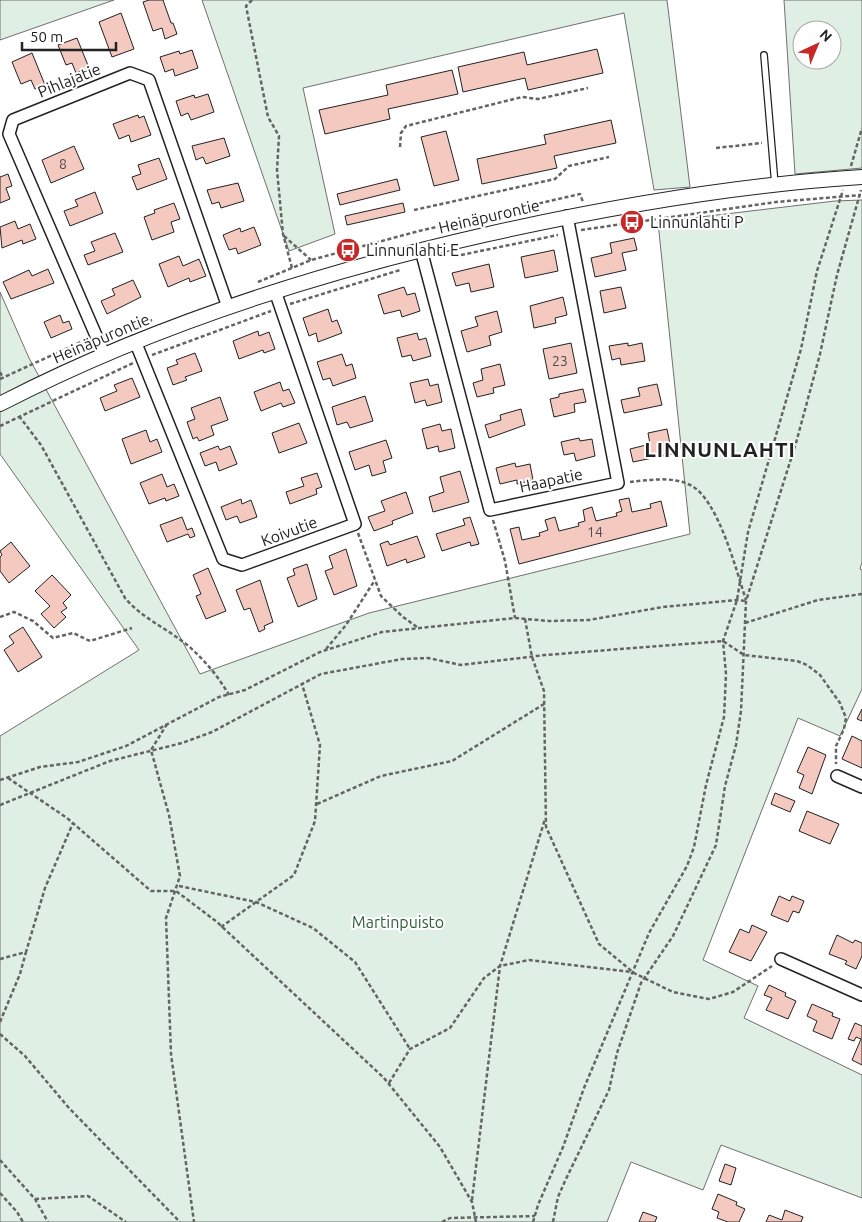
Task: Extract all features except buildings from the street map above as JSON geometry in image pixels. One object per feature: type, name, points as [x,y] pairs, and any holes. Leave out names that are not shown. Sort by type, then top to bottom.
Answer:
[{"type":"street","name":"Pihlajatie","points":[[104,354],[9,134],[12,120],[130,73],[149,80],[228,307]]},
{"type":"street","name":"Heinäpurontie","points":[[0,404],[135,341],[275,291],[421,250],[567,216],[775,185],[862,177]]},
{"type":"street","points":[[567,216],[618,483]]},
{"type":"street","points":[[421,250],[490,510]]},
{"type":"street","points":[[275,291],[355,524]]},
{"type":"street","name":"Koivutie","points":[[135,341],[223,559],[242,565],[355,524]]},
{"type":"street","name":"Haapatie","points":[[490,510],[618,483]]},
{"type":"street","points":[[837,776],[862,787]]},
{"type":"street","points":[[781,960],[862,995]]},
{"type":"lane","points":[[764,55],[775,185]]},
{"type":"path","points":[[252,0],[246,6],[268,117],[279,136],[277,170],[283,234],[292,268]]},
{"type":"path","points":[[400,147],[401,133],[406,126],[522,97],[538,100],[588,88]]},
{"type":"path","points":[[851,165],[862,128]]},
{"type":"path","points":[[716,148],[771,142]]},
{"type":"path","points":[[414,210],[555,179],[569,166],[609,157]]},
{"type":"path","points":[[553,1222],[558,1196],[609,1090],[617,1054],[644,978],[674,936],[716,846],[724,786],[736,744],[741,711],[746,601],[796,443],[820,354],[837,276],[862,184]]},
{"type":"path","points":[[533,1222],[584,1088],[634,973],[649,933],[687,866],[694,847],[706,785],[724,717],[726,674],[722,641],[737,600],[748,532],[777,437],[801,349],[817,271],[840,196]]},
{"type":"path","points":[[283,234],[311,260]]},
{"type":"path","points":[[0,372],[3,378]]},
{"type":"path","points":[[19,416],[41,445],[124,598],[134,609],[188,645],[218,677],[229,695]]},
{"type":"path","points":[[618,483],[674,479],[695,488],[713,507],[746,601]]},
{"type":"path","points":[[490,510],[505,561],[515,618]]},
{"type":"path","points":[[355,524],[381,596],[418,628]]},
{"type":"path","points":[[325,650],[346,625],[375,580]]},
{"type":"path","points":[[745,622],[818,600],[862,594]]},
{"type":"path","points":[[0,780],[40,767],[78,762],[126,746],[168,722],[219,697],[245,690],[325,650],[382,632],[515,618],[589,620],[663,608],[737,600],[746,601]]},
{"type":"path","points":[[0,617],[14,612],[33,621],[53,638],[74,633],[90,641],[132,628]]},
{"type":"path","points":[[525,619],[532,657],[544,692],[546,827],[599,944],[634,973],[673,992],[709,999],[734,992],[781,960]]},
{"type":"path","points":[[0,805],[110,761],[182,744],[212,732],[321,674],[402,659],[428,658],[462,665],[532,657],[722,641],[744,654],[797,662],[814,670],[825,681],[840,703],[846,718],[844,730],[836,746],[837,776]]},
{"type":"path","points":[[222,927],[294,875],[315,820],[320,745],[302,684]]},
{"type":"path","points":[[316,805],[381,776],[452,761],[544,704]]},
{"type":"path","points":[[168,722],[151,750],[170,815],[180,870],[179,886],[166,918],[171,1054],[194,1222]]},
{"type":"path","points":[[8,778],[73,823],[151,891],[176,892],[222,927],[389,1084],[440,1147],[472,1202],[476,1222]]},
{"type":"path","points":[[472,1202],[500,966],[546,815]]},
{"type":"path","points":[[0,1022],[20,974],[45,888],[73,823]]},
{"type":"path","points":[[179,886],[256,902],[313,928],[355,962],[410,1049]]},
{"type":"path","points":[[0,959],[26,952]]},
{"type":"path","points":[[389,1084],[410,1049],[450,1028],[484,978],[500,966],[529,960],[634,973]]},
{"type":"path","points":[[0,1034],[25,1056],[69,1108],[180,1222]]},
{"type":"path","points":[[0,1041],[5,1039]]},
{"type":"path","points":[[0,1160],[36,1199],[48,1222]]},
{"type":"path","points":[[0,1193],[17,1212],[23,1222]]},
{"type":"path","points":[[36,1199],[88,1196],[126,1222]]},
{"type":"path","points":[[442,1222],[450,1218],[535,1216]]},
{"type":"green space","points":[[0,0],[114,0],[0,40]]},
{"type":"green space","points":[[202,0],[667,0],[690,187],[654,190],[624,13],[303,88],[335,234],[289,251]]},
{"type":"green space","points":[[784,0],[862,0],[862,168],[795,174]]},
{"type":"green space","name":"Martinpuisto","points":[[862,200],[862,562],[860,569],[862,570],[862,689],[840,736],[798,718],[703,960],[758,986],[744,1018],[862,1075],[862,1198],[721,1145],[703,1190],[631,1162],[607,1222],[0,1222],[0,736],[139,650],[0,454],[0,292],[29,358],[200,674],[369,613],[690,534],[658,222],[835,201]]},
{"type":"place","name":"Linnunlahti P","points":[[632,222]]},
{"type":"place","name":"Linnunlahti E","points":[[348,250]]},
{"type":"district","name":"LINNUNLAHTI","points":[[720,450]]}]
